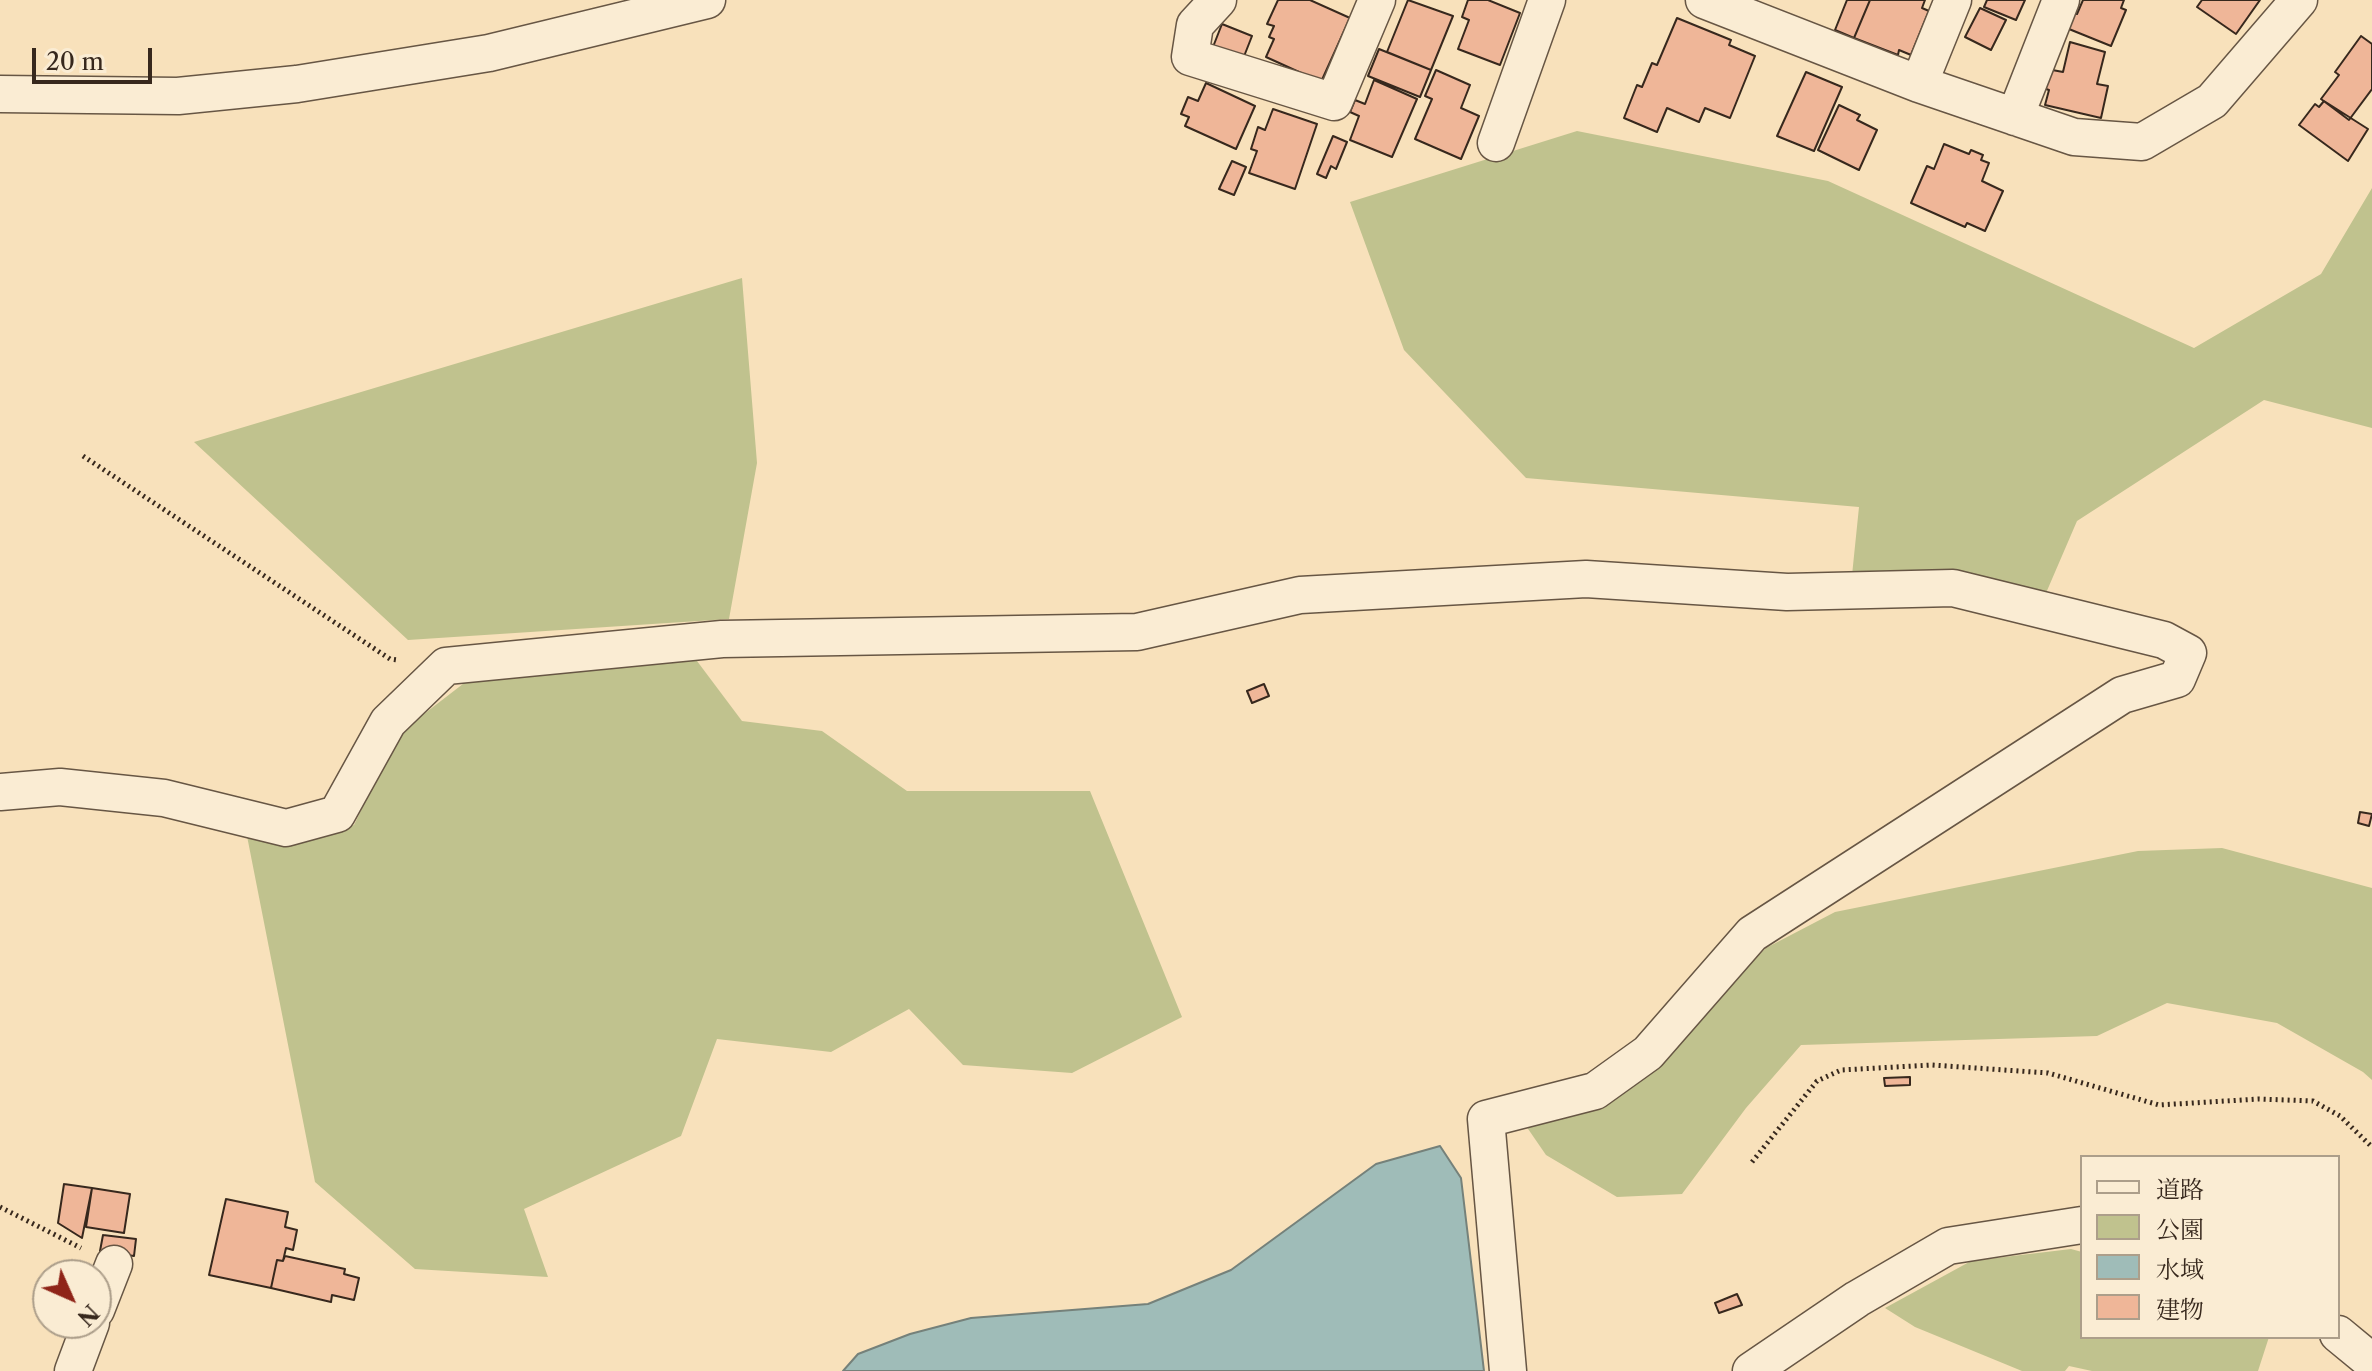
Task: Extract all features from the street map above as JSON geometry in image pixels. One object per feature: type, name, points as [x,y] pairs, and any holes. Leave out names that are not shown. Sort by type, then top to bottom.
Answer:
[{"type":"street","points":[[0,94],[178,96],[297,84],[489,53],[707,0]]},
{"type":"street","points":[[1218,0],[1195,25],[1190,57],[1334,102],[1377,0]]},
{"type":"street","points":[[1496,143],[1547,0]]},
{"type":"street","points":[[1704,0],[1919,84],[2074,137],[2142,142],[2212,101],[2299,0]]},
{"type":"street","points":[[1919,84],[1953,0]]},
{"type":"street","points":[[2015,117],[2061,0]]},
{"type":"street","points":[[0,792],[60,787],[164,798],[286,828],[337,814],[388,722],[446,666],[722,639],[1137,632],[1300,595],[1586,579],[1787,592],[1953,588],[2164,640],[2188,653],[2177,679],[2122,695],[1752,934],[1648,1053],[1595,1091],[1486,1119],[1508,1371]]},
{"type":"street","points":[[1751,1371],[1857,1299],[1948,1246],[2080,1225]]},
{"type":"street","points":[[112,1269],[114,1264]]},
{"type":"street","points":[[2340,1336],[2372,1362]]},
{"type":"street","points":[[73,1371],[85,1339]]},
{"type":"path","points":[[83,456],[390,659],[446,666]]},
{"type":"path","points":[[1752,1162],[1817,1081],[1841,1070],[1932,1065],[2048,1073],[2159,1105],[2259,1099],[2313,1101],[2340,1116],[2372,1147]]},
{"type":"path","points":[[0,1207],[114,1264]]},
{"type":"green space","points":[[1577,131],[1828,181],[2194,348],[2321,274],[2372,188],[2372,428],[2264,400],[2077,521],[2043,600],[1851,585],[1859,507],[1526,478],[1404,350],[1350,202]]},
{"type":"green space","points":[[742,278],[757,463],[729,619],[408,640],[194,442]]},
{"type":"green space","points":[[694,657],[742,721],[822,731],[907,791],[1090,791],[1182,1017],[1072,1073],[963,1065],[909,1009],[831,1052],[717,1039],[681,1136],[524,1209],[548,1277],[415,1269],[315,1182],[247,836],[304,839],[354,825],[398,734],[472,677]]},
{"type":"green space","points":[[2222,848],[2372,888],[2372,1080],[2277,1023],[2167,1003],[2097,1036],[1801,1045],[1746,1108],[1682,1194],[1617,1197],[1546,1155],[1524,1123],[1656,1056],[1766,948],[1835,912],[2138,851]]},
{"type":"green space","points":[[2071,1249],[2080,1251],[2080,1339],[2268,1339],[2258,1371],[2092,1371],[2069,1366],[2065,1371],[2022,1371],[1915,1327],[1885,1308],[1971,1261]]},
{"type":"water","points":[[1440,1146],[1461,1178],[1484,1371],[843,1371],[858,1354],[910,1334],[971,1318],[1148,1304],[1231,1270],[1376,1164]]},
{"type":"building","points":[[1278,0],[1310,0],[1350,18],[1321,82],[1266,57],[1274,39],[1269,37],[1274,26],[1267,24]]},
{"type":"building","points":[[1408,0],[1453,16],[1431,70],[1387,52]]},
{"type":"building","points":[[1468,0],[1488,0],[1520,13],[1500,65],[1458,49],[1469,20],[1462,17]]},
{"type":"building","points":[[1847,0],[1870,0],[1854,38],[1835,30]]},
{"type":"building","points":[[1870,0],[1925,0],[1922,8],[1929,11],[1911,55],[1899,50],[1898,55],[1854,38]]},
{"type":"building","points":[[1987,0],[2025,0],[2016,20],[1984,7]]},
{"type":"building","points":[[2083,0],[2124,0],[2121,8],[2126,10],[2111,46],[2064,27],[2070,12],[2077,14]]},
{"type":"building","points":[[2202,0],[2260,0],[2236,34],[2197,7]]},
{"type":"building","points":[[1980,8],[2006,20],[1991,50],[1965,37]]},
{"type":"building","points":[[1677,18],[1731,40],[1729,45],[1755,56],[1730,118],[1705,108],[1699,122],[1667,108],[1657,132],[1624,118],[1637,85],[1642,87],[1652,63],[1657,65]]},
{"type":"building","points":[[1222,24],[1252,36],[1241,64],[1211,52]]},
{"type":"building","points":[[2361,36],[2372,44],[2372,89],[2349,120],[2321,99],[2339,75],[2335,72]]},
{"type":"building","points":[[2070,42],[2105,52],[2097,84],[2108,86],[2101,118],[2045,105],[2049,90],[2043,88],[2047,69],[2063,72]]},
{"type":"building","points":[[1379,49],[1431,70],[1420,97],[1368,76]]},
{"type":"building","points":[[1436,70],[1470,85],[1461,108],[1479,116],[1461,159],[1415,139],[1432,99],[1425,96]]},
{"type":"building","points":[[1806,72],[1842,87],[1814,151],[1777,136]]},
{"type":"building","points":[[1374,80],[1417,99],[1392,157],[1350,140],[1359,116],[1350,112],[1355,100],[1365,104]]},
{"type":"building","points":[[1206,83],[1255,106],[1236,149],[1185,126],[1189,117],[1181,114],[1188,97],[1198,101]]},
{"type":"building","points":[[2324,101],[2368,129],[2348,161],[2299,125],[2315,104],[2319,107]]},
{"type":"building","points":[[1839,105],[1860,115],[1857,120],[1877,130],[1859,170],[1818,150]]},
{"type":"building","points":[[1273,109],[1317,124],[1295,189],[1249,173],[1257,151],[1251,149],[1258,127],[1265,130]]},
{"type":"building","points":[[1333,136],[1347,142],[1336,169],[1331,166],[1326,178],[1317,174]]},
{"type":"building","points":[[1944,144],[1969,154],[1971,150],[1983,155],[1981,160],[1989,163],[1982,181],[2003,191],[1985,231],[1967,223],[1965,227],[1911,203],[1927,166],[1934,169]]},
{"type":"building","points":[[1232,161],[1246,167],[1234,195],[1219,189]]},
{"type":"building","points":[[1264,684],[1269,696],[1252,703],[1247,691]]},
{"type":"building","points":[[2360,812],[2372,814],[2369,826],[2358,823]]},
{"type":"building","points":[[1910,1077],[1910,1085],[1885,1086],[1884,1078]]},
{"type":"building","points":[[64,1184],[92,1188],[82,1238],[58,1223]]},
{"type":"building","points":[[92,1188],[130,1194],[124,1233],[86,1227]]},
{"type":"building","points":[[226,1199],[288,1212],[285,1227],[297,1230],[293,1250],[286,1248],[283,1261],[277,1260],[271,1288],[209,1275]]},
{"type":"building","points":[[103,1235],[136,1239],[134,1256],[100,1251]]},
{"type":"building","points":[[285,1256],[345,1269],[344,1274],[359,1278],[354,1300],[332,1295],[331,1302],[271,1288],[277,1260],[283,1261]]},
{"type":"building","points":[[1737,1294],[1742,1305],[1719,1313],[1715,1303]]}]
